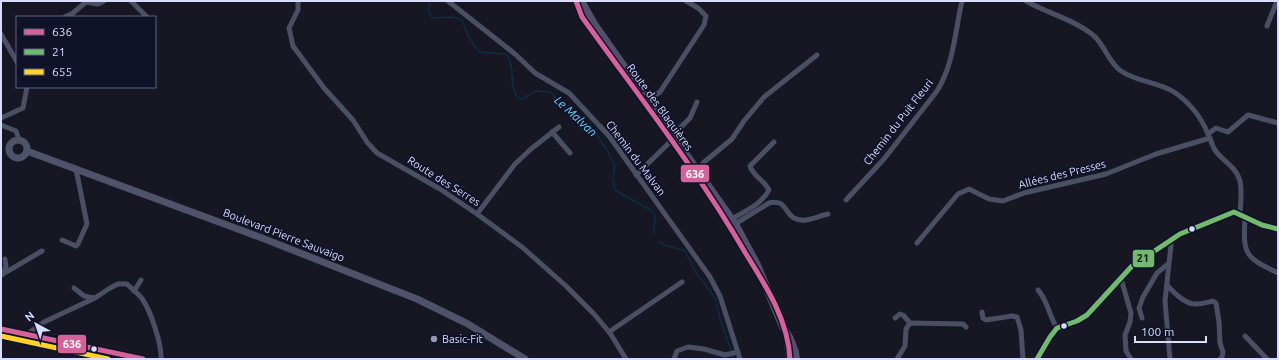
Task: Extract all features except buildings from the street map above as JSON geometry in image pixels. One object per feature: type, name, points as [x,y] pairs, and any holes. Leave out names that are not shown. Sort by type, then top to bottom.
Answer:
[{"type":"main road","name":"Route des Blaquières","points":[[576,1],[582,17],[672,138],[700,173],[734,221],[757,266],[783,326]]},
{"type":"main road","name":"Route des Blaquières","points":[[581,1],[594,24],[646,103]]},
{"type":"main road","name":"Route des Blaquières","points":[[672,138],[727,221],[766,287]]},
{"type":"main road","points":[[19,140],[22,140],[26,145],[26,151],[24,156],[15,157],[11,154],[6,145],[13,141],[19,140]]},
{"type":"main road","name":"Boulevard Pierre Sauvaigo","points":[[26,151],[344,269],[418,299],[468,324],[525,359]]},
{"type":"main road","points":[[783,326],[790,359]]},
{"type":"main road","points":[[783,326],[790,339],[796,359]]},
{"type":"main road","points":[[1,328],[26,335],[143,359]]},
{"type":"street","points":[[66,16],[73,13],[87,1],[98,4],[104,1]]},
{"type":"street","points":[[131,1],[146,16]]},
{"type":"street","name":"Route des Serres","points":[[298,1],[298,10],[289,28],[293,46],[324,88],[352,120],[367,142],[377,153],[440,189],[522,247],[566,286],[594,314],[609,332],[626,359]]},
{"type":"street","name":"Chemin du Malvan","points":[[448,1],[515,54],[535,74],[569,93],[609,136],[710,277],[720,296],[740,359]]},
{"type":"street","points":[[646,103],[660,92],[704,24],[706,16],[698,8],[686,1]]},
{"type":"street","name":"Chemin du Puit Fleuri","points":[[846,200],[884,159],[937,91],[945,78],[950,64],[962,1]]},
{"type":"street","points":[[1026,1],[1092,34],[1101,44],[1113,64],[1123,72],[1168,89],[1177,94],[1192,108],[1199,116],[1215,150],[1233,168],[1239,180],[1244,245],[1247,253],[1258,264],[1278,273]]},
{"type":"street","points":[[1267,26],[1270,23],[1277,1]]},
{"type":"street","points":[[1,34],[16,60]]},
{"type":"street","points":[[700,173],[703,163],[732,139],[744,120],[764,97],[817,55]]},
{"type":"street","points":[[1,118],[23,108],[27,88]]},
{"type":"street","points":[[636,175],[690,118],[697,102]]},
{"type":"street","name":"Allées des Presses","points":[[917,243],[958,194],[969,189],[989,199],[1003,201],[1024,193],[1106,174],[1156,154],[1209,136],[1216,128],[1228,132],[1248,115],[1278,123]]},
{"type":"street","points":[[1,125],[16,131],[19,140]]},
{"type":"street","points":[[477,214],[515,164],[559,127]]},
{"type":"street","points":[[552,132],[570,153]]},
{"type":"street","points":[[734,221],[767,195],[769,190],[768,187],[752,171],[750,166],[774,142]]},
{"type":"street","points":[[62,240],[76,246],[87,224],[76,169]]},
{"type":"street","points":[[734,221],[769,203],[774,202],[785,207],[793,218],[810,220],[818,215],[828,214]]},
{"type":"street","points":[[1037,359],[1056,328],[1087,315],[1119,279],[1136,263],[1180,234],[1234,212],[1262,225],[1278,229]]},
{"type":"street","points":[[1170,241],[1171,245],[1165,301],[1170,359]]},
{"type":"street","points":[[2,275],[42,251]]},
{"type":"street","points":[[2,275],[6,266],[5,259]]},
{"type":"street","points":[[1142,318],[1139,308],[1143,297],[1157,273],[1168,264]]},
{"type":"street","points":[[1119,279],[1122,282],[1131,313],[1130,322],[1125,335],[1126,351],[1131,359]]},
{"type":"street","points":[[134,291],[141,280]]},
{"type":"street","points":[[609,332],[682,282]]},
{"type":"street","points":[[26,335],[44,322],[95,298],[118,284],[127,284],[143,299],[156,331],[162,354],[161,359]]},
{"type":"street","points":[[1167,285],[1191,304],[1214,301],[1216,303],[1220,343],[1223,352],[1220,359]]},
{"type":"street","points":[[74,288],[84,296],[95,298]]},
{"type":"street","points":[[1038,290],[1044,297],[1056,328]]},
{"type":"street","points":[[982,312],[983,318],[986,320],[1012,316],[1017,317],[1021,330],[1023,359]]},
{"type":"street","points":[[895,318],[900,314],[903,315],[910,323],[963,324],[966,327]]},
{"type":"street","points":[[897,359],[905,346],[906,329],[910,323]]},
{"type":"street","points":[[1246,336],[1267,359]]},
{"type":"street","points":[[674,359],[677,351],[687,347],[704,349],[727,355],[738,352]]},
{"type":"waterway","name":"Le Malvan","points":[[429,1],[429,12],[432,18],[452,17],[462,20],[469,37],[479,52],[506,54],[511,65],[513,88],[519,99],[524,98],[536,91],[550,92],[595,132],[607,150],[615,166],[613,179],[615,190],[652,211],[655,217],[654,234]]},
{"type":"waterway","name":"Le Malvan","points":[[658,241],[665,245],[685,251],[696,273],[715,298],[720,319],[734,359]]},
{"type":"transit line","name":"636","points":[[576,1],[582,17],[688,163],[761,278],[780,317],[785,331],[790,359]]},
{"type":"transit line","name":"21","points":[[1037,359],[1057,328],[1077,321],[1087,315],[1132,266],[1180,234],[1234,212],[1262,225],[1278,229]]},
{"type":"transit line","name":"636","points":[[1,329],[143,359]]},
{"type":"transit line","name":"655","points":[[1,336],[108,359]]},
{"type":"place","name":"Basic-Fit","points":[[434,339]]}]
